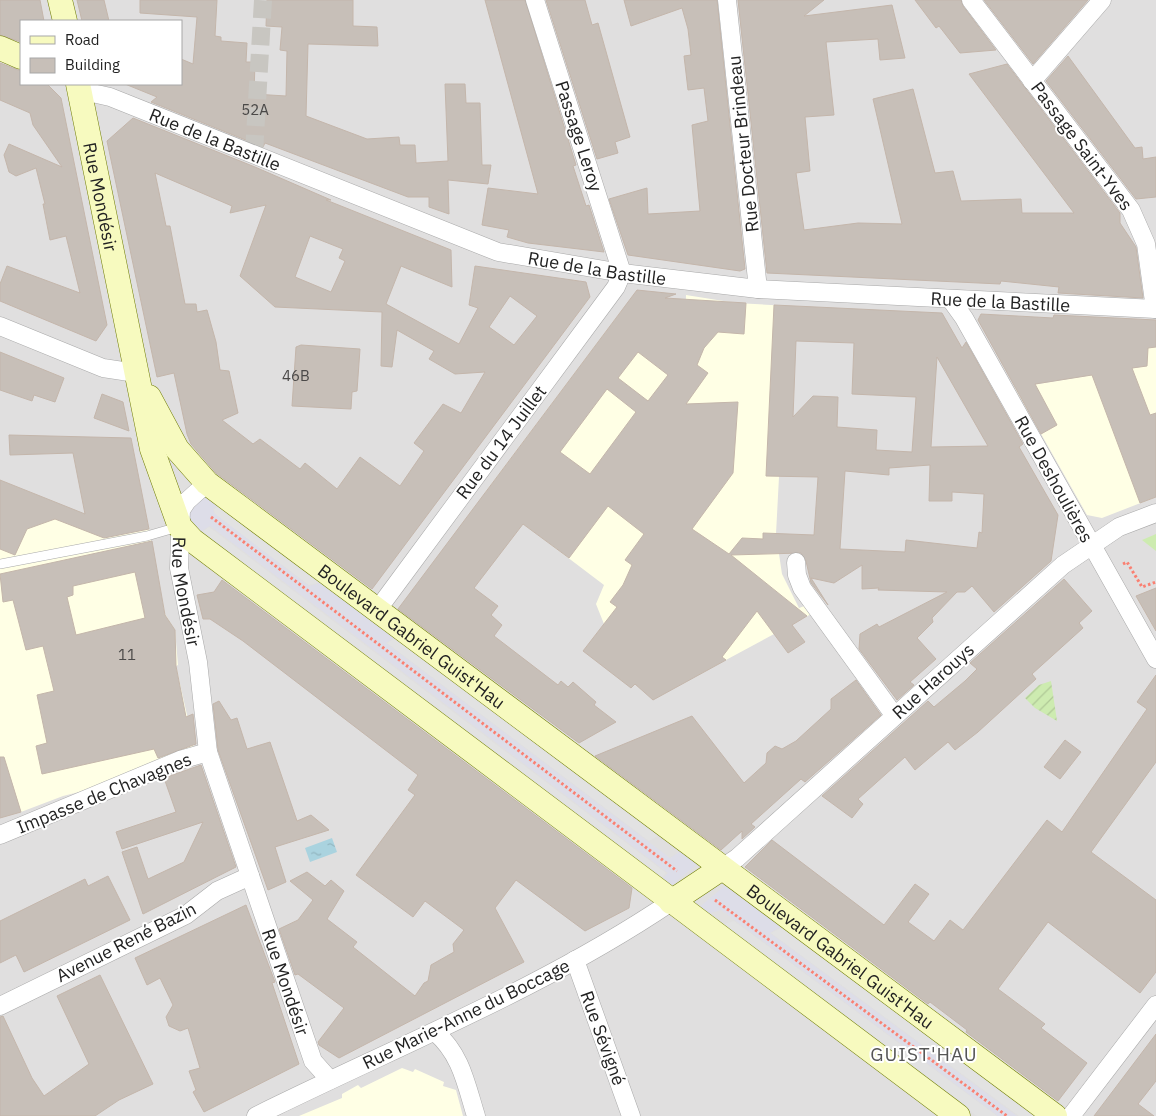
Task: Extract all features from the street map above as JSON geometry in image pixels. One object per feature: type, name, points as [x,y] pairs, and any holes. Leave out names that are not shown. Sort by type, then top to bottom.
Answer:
[{"type":"main road","points":[[60,0],[65,20]]},
{"type":"main road","points":[[0,48],[20,57]]},
{"type":"main road","name":"Rue Mondésir","points":[[76,86],[152,448],[186,533]]},
{"type":"main road","name":"Boulevard Gabriel Guist'Hau","points":[[136,373],[177,449],[207,483],[1055,1116]]},
{"type":"main road","points":[[186,533],[671,902],[958,1116]]},
{"type":"main road","points":[[671,902],[722,868]]},
{"type":"street","name":"Passage Leroy","points":[[536,0],[622,273]]},
{"type":"street","name":"Rue Docteur Brindeau","points":[[728,0],[758,289]]},
{"type":"street","name":"Passage Saint-Yves","points":[[971,0],[1131,210],[1146,244],[1156,311]]},
{"type":"street","points":[[1032,80],[1102,0]]},
{"type":"street","name":"Rue de la Bastille","points":[[76,86],[128,104],[498,252],[622,273],[758,289],[1156,311]]},
{"type":"street","name":"Rue du 14 Juillet","points":[[378,609],[616,287],[622,273]]},
{"type":"street","name":"Rue Deshoulières","points":[[951,300],[964,318],[1090,545],[1156,659]]},
{"type":"street","points":[[0,326],[103,368],[136,373]]},
{"type":"street","points":[[186,533],[182,510],[187,501],[207,483]]},
{"type":"street","name":"Rue Harouys","points":[[722,868],[737,858],[894,715],[1064,565],[1090,545],[1119,527],[1156,513]]},
{"type":"street","name":"Rue Mondésir","points":[[186,533],[179,568],[198,662],[208,752],[313,1061],[330,1080]]},
{"type":"street","points":[[796,562],[797,575],[802,588],[894,715]]},
{"type":"street","name":"Impasse de Chavagnes","points":[[0,835],[180,760],[208,752]]},
{"type":"street","name":"Avenue René Bazin","points":[[0,1006],[186,915],[217,891],[250,876]]},
{"type":"street","name":"Rue Marie-Anne du Boccage","points":[[256,1116],[435,1032],[575,960],[671,902]]},
{"type":"street","name":"Rue Sévigné","points":[[575,960],[631,1116]]},
{"type":"street","points":[[1071,1116],[1156,1005]]},
{"type":"street","points":[[435,1032],[448,1043],[460,1063],[476,1116]]},
{"type":"lane","points":[[0,564],[147,536],[186,533]]},
{"type":"path","points":[[186,533],[211,517],[226,498]]},
{"type":"path","points":[[211,517],[678,871]]},
{"type":"path","points":[[1142,587],[1156,582]]},
{"type":"path","points":[[715,900],[1007,1116]]},
{"type":"shaded area","points":[[0,0],[1156,0],[1156,1116],[0,1116]]},
{"type":"shaded area","points":[[686,295],[736,303],[788,306],[776,534],[782,574],[799,608],[807,605],[813,613],[672,689],[594,637],[604,624],[596,604],[604,585],[484,494],[622,310],[685,326]]},
{"type":"shaded area","points":[[1148,322],[1156,322],[1156,497],[1102,518],[1087,515],[1015,388],[1147,366]]},
{"type":"shaded area","points":[[0,480],[106,523],[146,514],[165,614],[175,630],[178,665],[176,666],[194,746],[99,787],[63,796],[21,812],[11,779],[0,782]]},
{"type":"shaded area","points":[[208,496],[223,502],[213,509],[214,513],[309,586],[328,581],[399,635],[386,643],[670,858],[684,849],[700,862],[672,885],[659,882],[668,873],[210,526],[197,534],[187,518],[191,505]]},
{"type":"shaded area","points":[[223,503],[327,581],[309,585],[215,515],[214,509]]},
{"type":"shaded area","points":[[209,527],[666,873],[658,881],[198,535]]},
{"type":"shaded area","points":[[399,636],[662,833],[649,841],[387,643]]},
{"type":"shaded area","points":[[728,883],[782,926],[770,933],[1017,1116],[998,1116],[721,910],[704,915],[696,910]]},
{"type":"shaded area","points":[[734,921],[997,1116],[977,1116],[718,926]]},
{"type":"shaded area","points":[[783,927],[1038,1116],[1019,1116],[771,933]]},
{"type":"shaded area","points":[[402,1068],[413,1072],[415,1069],[444,1082],[443,1086],[456,1090],[463,1116],[299,1116],[342,1098],[342,1094],[358,1085],[361,1088]]},
{"type":"green space","points":[[1156,534],[1156,551],[1142,540]]},
{"type":"green space","points":[[1051,681],[1057,721],[1035,708],[1025,698],[1039,685]]},
{"type":"water","points":[[332,838],[337,852],[310,862],[305,848]]},
{"type":"building","points":[[0,0],[40,0],[44,20],[20,20],[20,42],[0,35]]},
{"type":"building","points":[[77,0],[104,0],[109,20],[82,20]]},
{"type":"building","points":[[140,0],[217,0],[215,36],[221,37],[221,41],[247,43],[246,62],[255,62],[254,94],[286,96],[287,51],[280,50],[282,27],[266,26],[267,0],[353,0],[353,26],[377,27],[378,46],[308,44],[306,116],[367,139],[399,137],[400,145],[415,145],[416,163],[448,161],[445,84],[465,84],[466,103],[480,103],[482,165],[491,165],[488,184],[448,180],[449,214],[429,207],[429,197],[408,197],[265,143],[263,147],[151,102],[157,97],[127,85],[182,85],[182,59],[193,64],[197,17],[140,13]]},
{"type":"building","points":[[485,0],[525,0],[576,165],[573,166],[586,206],[589,205],[604,252],[528,243],[507,237],[509,230],[482,225],[488,188],[538,194]]},
{"type":"building","points":[[546,0],[585,0],[592,25],[598,23],[630,137],[615,142],[618,153],[597,159]]},
{"type":"building","points":[[624,0],[717,0],[745,269],[740,271],[628,255],[609,199],[647,188],[648,214],[700,211],[692,125],[708,121],[704,88],[688,90],[684,56],[691,55],[688,29],[682,8],[631,26]]},
{"type":"building","points":[[738,0],[824,0],[804,16],[892,5],[905,58],[880,60],[878,39],[826,42],[834,115],[805,117],[810,171],[796,173],[804,230],[858,223],[902,224],[873,99],[913,89],[935,173],[953,171],[961,201],[1021,199],[1022,213],[1074,213],[969,74],[1007,64],[1120,213],[1120,223],[1136,247],[1143,298],[1058,293],[1059,287],[1001,281],[1000,284],[767,273]]},
{"type":"building","points":[[915,0],[961,0],[963,6],[996,50],[960,53],[939,26],[936,28]]},
{"type":"building","points":[[984,0],[1088,0],[1033,64]]},
{"type":"building","points":[[1068,56],[1135,148],[1142,147],[1143,159],[1156,157],[1156,197],[1136,199],[1046,81]]},
{"type":"building","points":[[0,63],[20,71],[20,85],[48,85],[61,98],[107,325],[96,341],[0,301],[0,284],[7,266],[80,293],[66,236],[50,240],[43,204],[45,204],[36,168],[16,176],[9,172],[4,155],[9,144],[62,167],[33,125],[30,113],[0,100]]},
{"type":"building","points":[[133,118],[331,200],[326,200],[451,250],[452,287],[401,266],[386,304],[459,344],[478,308],[469,305],[475,266],[586,282],[590,297],[372,589],[216,473],[191,444],[187,434],[174,373],[157,377],[107,141]],"holes":[[[155,173],[232,206],[230,213],[266,205],[240,276],[275,307],[382,312],[381,366],[392,367],[397,330],[434,351],[429,359],[455,374],[485,372],[461,413],[443,404],[414,443],[424,451],[400,486],[360,457],[337,489],[305,463],[300,469],[260,439],[253,444],[222,420],[238,413],[229,371],[220,370],[216,342],[207,310],[197,312],[196,304],[185,304],[170,226],[166,226]],[[310,236],[343,249],[339,258],[345,261],[331,292],[295,277]],[[510,296],[537,316],[514,345],[489,327]]]},
{"type":"building","points":[[637,290],[676,294],[665,298],[746,303],[744,334],[718,332],[704,348],[697,365],[708,373],[686,404],[738,402],[733,473],[692,529],[729,554],[742,538],[763,539],[763,533],[814,535],[818,477],[766,476],[774,305],[942,313],[962,348],[966,342],[1023,444],[1019,447],[1058,515],[1051,561],[994,612],[972,586],[965,592],[957,592],[932,618],[933,622],[917,638],[936,659],[910,682],[914,685],[897,700],[859,649],[860,634],[877,624],[879,627],[947,592],[878,590],[879,588],[862,589],[862,565],[834,583],[811,578],[828,605],[811,583],[806,561],[801,553],[731,555],[807,616],[792,625],[805,642],[788,653],[757,611],[722,657],[726,660],[653,700],[635,684],[631,688],[583,651],[617,607],[610,602],[623,585],[632,565],[625,560],[644,534],[608,506],[569,558],[523,524],[474,588],[498,606],[491,615],[502,625],[494,636],[558,685],[561,681],[568,687],[573,682],[596,702],[594,705],[616,722],[579,743],[398,609]],"holes":[[[796,341],[854,343],[852,394],[916,397],[912,452],[876,450],[877,430],[837,427],[838,397],[813,396],[793,417]],[[638,352],[668,375],[648,401],[618,378]],[[937,357],[988,446],[931,447]],[[607,389],[636,412],[590,474],[560,452]],[[930,465],[929,501],[952,501],[952,492],[984,494],[982,533],[979,532],[977,548],[906,540],[905,552],[840,549],[845,471],[889,475],[889,468]]]},
{"type":"building","points":[[981,314],[1053,318],[1054,315],[1156,320],[1156,347],[1148,348],[1147,366],[1132,368],[1150,415],[1156,413],[1156,497],[1140,503],[1092,375],[1035,384],[1057,425],[1041,434],[978,320]]},
{"type":"building","points":[[301,345],[360,349],[357,391],[352,392],[351,409],[292,406],[296,347]]},
{"type":"building","points":[[0,352],[64,378],[55,402],[34,395],[32,401],[0,390]]},
{"type":"building","points":[[102,394],[123,402],[129,431],[94,418]]},
{"type":"building","points":[[9,435],[131,438],[149,529],[104,538],[55,519],[27,529],[15,555],[0,549],[0,480],[85,514],[73,453],[10,455]]},
{"type":"building","points":[[152,541],[165,615],[175,630],[176,666],[186,717],[193,714],[196,744],[158,758],[154,749],[42,774],[36,746],[47,743],[37,695],[54,691],[43,646],[26,650],[13,600],[3,602],[0,574]],"holes":[[[135,572],[145,618],[76,635],[67,597],[73,595],[73,586]]]},
{"type":"building","points":[[1064,579],[1092,611],[1079,623],[1083,628],[1032,674],[1036,679],[978,732],[955,750],[948,742],[915,770],[905,757],[858,799],[863,804],[852,818],[822,796],[928,701],[934,707],[965,681],[977,669],[970,663]]},
{"type":"building","points":[[222,580],[632,888],[629,908],[585,931],[516,880],[495,908],[524,962],[339,1058],[319,1045],[318,1042],[344,1008],[298,974],[295,975],[279,929],[298,920],[313,900],[290,881],[307,872],[325,886],[331,880],[344,891],[327,919],[357,942],[353,947],[415,996],[424,983],[428,981],[431,965],[454,952],[453,944],[464,930],[425,901],[413,917],[356,875],[415,795],[408,790],[418,775],[243,641],[210,619],[203,619],[197,595],[214,592]]},
{"type":"building","points":[[1156,588],[1156,631],[1136,596]]},
{"type":"building","points":[[1156,675],[1156,762],[1091,852],[1156,900],[1156,972],[1140,993],[1048,922],[998,989],[1045,1024],[1041,1028],[1087,1063],[1058,1101],[966,1032],[967,1030],[930,1002],[928,1004],[745,867],[772,840],[884,925],[915,884],[929,894],[908,922],[934,941],[950,920],[963,930],[1047,820],[1062,832],[1147,709],[1137,702]]},
{"type":"building","points":[[856,680],[881,715],[805,782],[801,779],[751,824],[755,827],[742,839],[742,831],[721,850],[595,756],[692,716],[744,783],[766,763],[767,753],[775,746],[782,749],[796,741],[831,709],[831,699]]},
{"type":"building","points":[[219,701],[231,720],[237,718],[247,749],[270,742],[297,821],[311,815],[329,830],[275,847],[286,882],[268,890],[218,750],[213,704]]},
{"type":"building","points":[[1065,740],[1081,752],[1060,779],[1044,767]]},
{"type":"building","points":[[0,757],[4,757],[21,812],[0,818]]},
{"type":"building","points":[[201,765],[236,867],[143,914],[122,852],[137,847],[148,879],[184,862],[203,822],[122,849],[116,832],[176,812],[164,778]]},
{"type":"building","points":[[108,876],[130,920],[24,972],[16,955],[0,963],[0,921],[85,879],[88,886]]},
{"type":"building","points":[[246,905],[275,982],[272,983],[299,1064],[204,1112],[193,1092],[196,1090],[189,1071],[200,1068],[188,1028],[180,1031],[169,1026],[166,1017],[173,1005],[160,978],[147,985],[135,958]]},
{"type":"building","points":[[100,975],[153,1084],[119,1100],[95,1116],[0,1116],[0,1017],[3,1016],[32,1078],[44,1096],[89,1064],[57,996]]},
{"type":"building","points":[[1156,1034],[1156,1081],[1138,1104],[1154,1116],[1094,1116]]},
{"type":"tunnel","points":[[254,153],[263,0]]},
{"type":"district","name":"GUIST'HAU","points":[[924,1054]]}]
